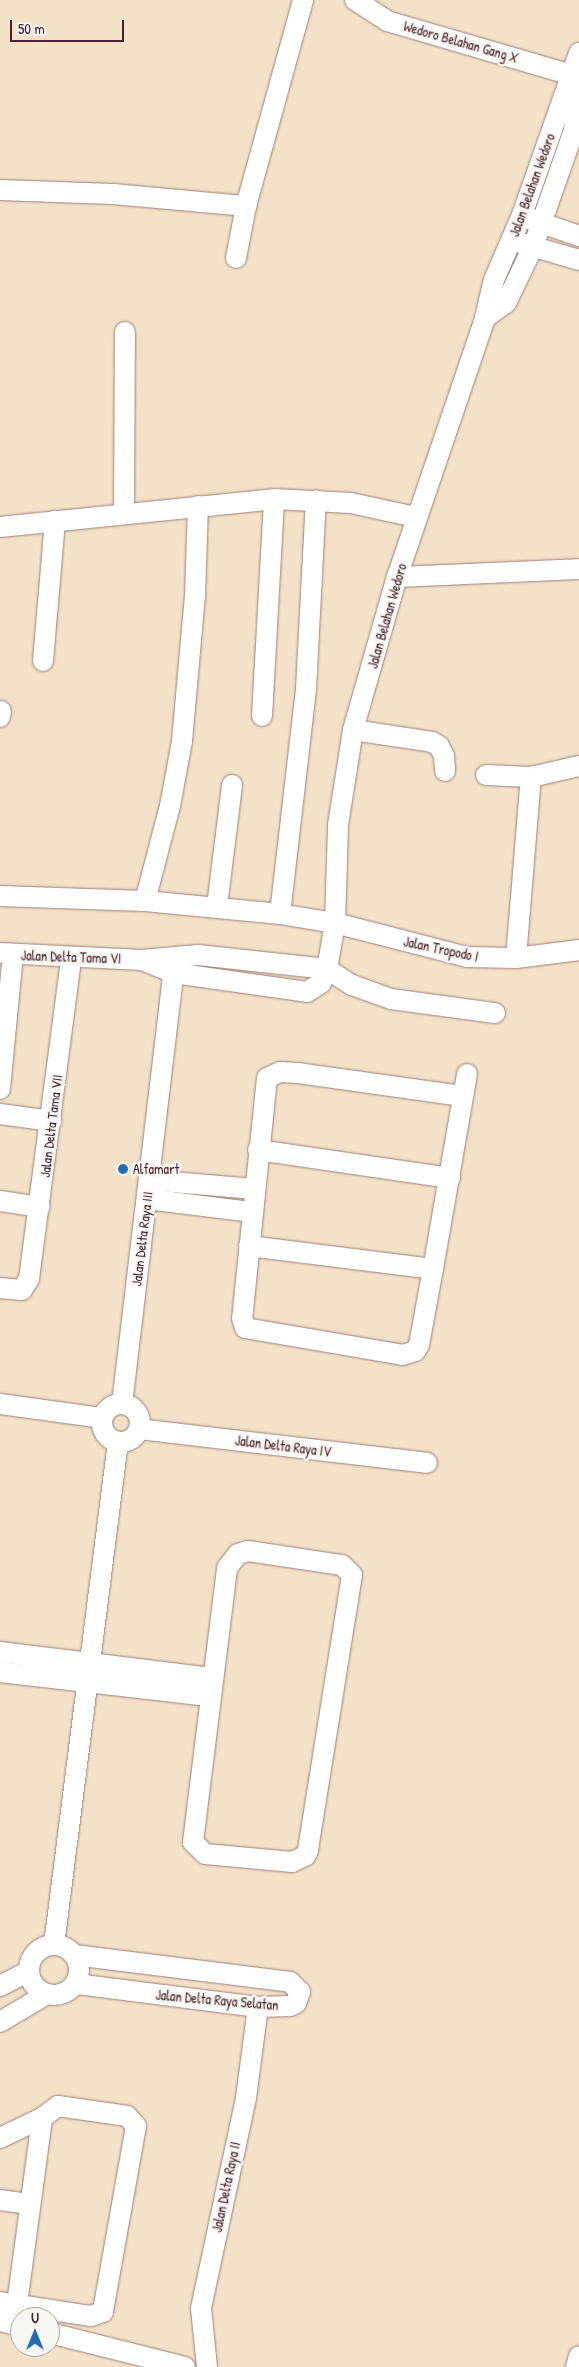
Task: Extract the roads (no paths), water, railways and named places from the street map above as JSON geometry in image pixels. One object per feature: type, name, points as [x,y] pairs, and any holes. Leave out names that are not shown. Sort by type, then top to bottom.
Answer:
[{"type":"street","points":[[236,258],[246,206],[303,0]]},
{"type":"street","name":"Wedoro Belahan Gang X","points":[[355,0],[387,21],[577,74]]},
{"type":"street","name":"Jalan Belahan Wedoro","points":[[327,969],[335,923],[338,825],[353,730],[397,577],[485,318],[494,280],[570,104],[577,74],[579,53]]},
{"type":"street","name":"Jalan Belahan Wedoro","points":[[485,318],[506,303],[533,247],[570,143],[570,104]]},
{"type":"street","points":[[0,190],[113,194],[246,206]]},
{"type":"street","points":[[522,215],[579,236]]},
{"type":"street","points":[[512,240],[579,260]]},
{"type":"street","points":[[124,512],[125,332]]},
{"type":"street","points":[[0,526],[124,512],[274,499],[316,500],[374,506],[416,518]]},
{"type":"street","points":[[262,716],[274,499]]},
{"type":"street","points":[[280,914],[306,689],[316,500]]},
{"type":"street","points":[[144,901],[170,806],[182,741],[194,616],[198,506]]},
{"type":"street","points":[[43,661],[55,521]]},
{"type":"street","points":[[397,577],[579,569]]},
{"type":"street","points":[[353,730],[432,742],[440,746],[444,756],[445,771]]},
{"type":"street","points":[[486,775],[531,776],[579,766]]},
{"type":"street","points":[[516,958],[531,776]]},
{"type":"street","points":[[217,906],[232,785]]},
{"type":"street","name":"Jalan Tropodo I","points":[[0,896],[144,901],[217,906],[280,914],[335,923],[468,957],[516,958],[579,950]]},
{"type":"street","points":[[0,1089],[7,954]]},
{"type":"street","name":"Jalan Delta Tama VI","points":[[7,954],[71,959],[142,960],[175,964],[307,992],[320,986],[327,969]]},
{"type":"street","name":"Jalan Delta Tama VII","points":[[0,1288],[22,1290],[29,1279],[52,1121],[71,959]]},
{"type":"street","name":"Jalan Delta Raya III","points":[[122,1404],[175,964]]},
{"type":"street","points":[[327,969],[352,985],[391,999],[494,1013]]},
{"type":"street","points":[[462,1096],[299,1073],[276,1074],[266,1081],[242,1318],[245,1328],[403,1355],[415,1351],[419,1345],[434,1269],[467,1074]]},
{"type":"street","points":[[0,1114],[52,1121]]},
{"type":"street","points":[[258,1150],[450,1178]]},
{"type":"street","points":[[148,1189],[255,1188]]},
{"type":"street","points":[[148,1189],[252,1212]]},
{"type":"street","points":[[0,1201],[40,1207]]},
{"type":"street","points":[[249,1246],[434,1269]]},
{"type":"street","points":[[0,1404],[102,1418]]},
{"type":"street","points":[[122,1404],[134,1410],[139,1429],[131,1439],[118,1442],[107,1437],[102,1418],[110,1408],[122,1404]]},
{"type":"street","name":"Jalan Delta Raya IV","points":[[139,1429],[427,1463]]},
{"type":"street","points":[[54,1945],[118,1442]]},
{"type":"street","points":[[248,1551],[342,1566],[349,1570],[353,1583],[308,1851],[299,1859],[292,1862],[205,1854],[195,1847],[210,1687],[227,1568],[238,1554],[248,1551]]},
{"type":"street","points":[[0,1652],[89,1673]]},
{"type":"street","points":[[0,1672],[89,1673],[210,1687]]},
{"type":"street","points":[[0,2022],[47,1994],[63,1994],[75,1984],[79,1970],[74,1955],[69,1950],[54,1945],[34,1956],[29,1970],[34,1985],[47,1994]]},
{"type":"street","name":"Jalan Delta Raya Selatan","points":[[74,1955],[290,1982],[298,1987],[300,1992],[296,2003],[258,2007],[75,1984]]},
{"type":"street","points":[[0,1986],[29,1970]]},
{"type":"street","name":"Jalan Delta Raya II","points":[[207,2367],[201,2308],[246,2098],[258,2007]]},
{"type":"street","points":[[0,2138],[42,2118],[55,2107],[62,2106],[128,2116],[136,2126],[103,2312],[91,2316],[8,2303],[30,2204],[42,2118]]},
{"type":"street","points":[[0,2200],[30,2204]]},
{"type":"street","points":[[60,2336],[185,2367]]},
{"type":"street","points":[[576,2367],[579,2356]]},
{"type":"place","name":"Alfamart","points":[[123,1169]]}]
